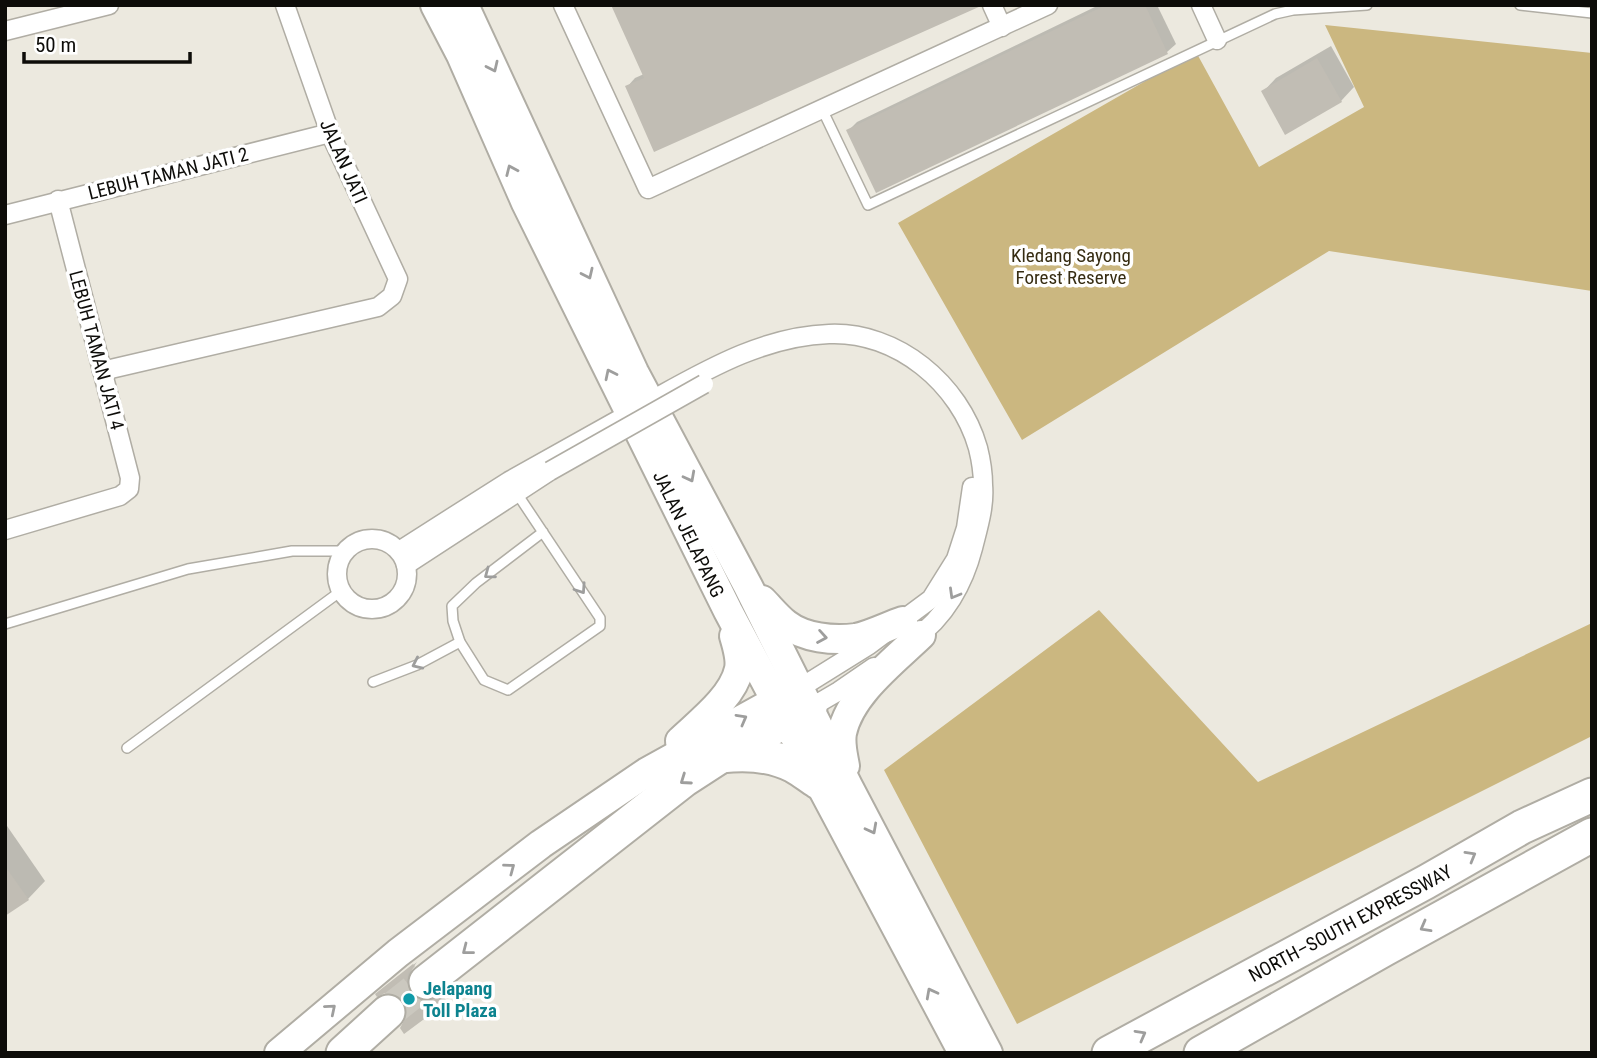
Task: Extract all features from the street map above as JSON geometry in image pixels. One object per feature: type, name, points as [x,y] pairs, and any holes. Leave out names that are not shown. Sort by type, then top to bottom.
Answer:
[{"type":"highway","points":[[426,982],[684,780],[721,757],[793,704]]},
{"type":"highway","points":[[721,757],[741,754],[772,758],[833,784]]},
{"type":"highway","name":"NORTH–SOUTH EXPRESSWAY","points":[[1109,1053],[1426,882],[1522,827],[1592,795]]},
{"type":"highway","name":"NORTH–SOUTH EXPRESSWAY","points":[[1201,1053],[1592,835]]},
{"type":"highway","points":[[343,1053],[388,1012]]},
{"type":"main road","name":"JALAN JELAPANG","points":[[435,5],[461,55],[526,203],[727,611],[793,704]]},
{"type":"main road","name":"JALAN JELAPANG","points":[[464,5],[634,372],[748,586],[793,704],[963,1053]]},
{"type":"main road","points":[[748,586],[787,625],[819,637],[858,638],[912,628]]},
{"type":"main road","points":[[279,1053],[420,936],[541,844],[647,772],[710,714],[731,687],[740,668],[727,611]]},
{"type":"main road","points":[[833,784],[846,718],[912,628]]},
{"type":"main road","points":[[647,772],[793,704]]},
{"type":"main road","name":"JALAN JELAPANG","points":[[833,784],[988,1053]]},
{"type":"street","points":[[5,31],[109,5]]},
{"type":"street","name":"JALAN JATI","points":[[102,371],[377,307],[392,296],[398,279],[330,133],[285,5]]},
{"type":"street","points":[[563,5],[648,189],[1048,5]]},
{"type":"street","points":[[992,5],[1002,27]]},
{"type":"street","points":[[1201,5],[1217,40]]},
{"type":"street","name":"LEBUH TAMAN JATI 2","points":[[5,215],[330,133]]},
{"type":"street","name":"LEBUH TAMAN JATI 4","points":[[5,530],[121,496],[129,489],[130,478],[58,200]]},
{"type":"street","points":[[402,558],[509,481],[737,356],[805,336],[831,333],[872,338],[907,354],[924,366],[952,395],[978,449],[984,488],[981,514],[968,567],[953,597],[935,623],[912,628]]},
{"type":"street","points":[[402,558],[704,384],[750,363],[806,346],[840,344],[872,351],[902,364],[916,375],[942,400],[962,432],[972,472],[972,493],[966,528],[956,559],[912,628],[839,691],[793,704]]},
{"type":"street","points":[[362,540],[382,540],[391,545],[402,558],[407,576],[399,597],[390,604],[369,609],[348,600],[337,581],[337,570],[345,551],[362,540]]},
{"type":"lane","points":[[822,109],[868,205],[1275,14],[1293,10],[1367,5]]},
{"type":"lane","points":[[1520,5],[1592,13]]},
{"type":"lane","points":[[516,492],[543,532],[600,618],[600,626],[508,690],[484,680],[460,642],[453,621],[452,606],[476,583],[543,532]]},
{"type":"lane","points":[[5,624],[188,569],[292,551],[345,551]]},
{"type":"lane","points":[[127,748],[341,591]]},
{"type":"lane","points":[[373,682],[417,665],[460,642]]},
{"type":"green space","name":"Kledang Sayong Forest Reserve","points":[[1325,25],[1592,53],[1592,291],[1329,251],[1022,440],[898,223],[1196,52],[1259,167],[1364,107]]},
{"type":"green space","points":[[1099,610],[1258,782],[1592,623],[1592,736],[1017,1024],[884,770]]},
{"type":"building","points":[[611,5],[981,6],[654,152],[625,86],[644,78]]},
{"type":"building","points":[[1106,5],[1145,5],[1168,54],[876,193],[846,130]]},
{"type":"building","points":[[1317,58],[1342,102],[1285,135],[1261,91]]},
{"type":"building","points":[[5,866],[29,900],[5,916]]},
{"type":"building","points":[[413,964],[415,966],[408,974],[410,993],[419,1000],[429,1001],[438,997],[443,1005],[404,1034],[400,1028],[406,1017],[407,1007],[403,1000],[393,994],[385,993],[377,997],[375,994]]},
{"type":"tunnel","points":[[388,1012],[426,982]]},
{"type":"place","name":"Jelapang Toll Plaza","points":[[409,999]]}]
